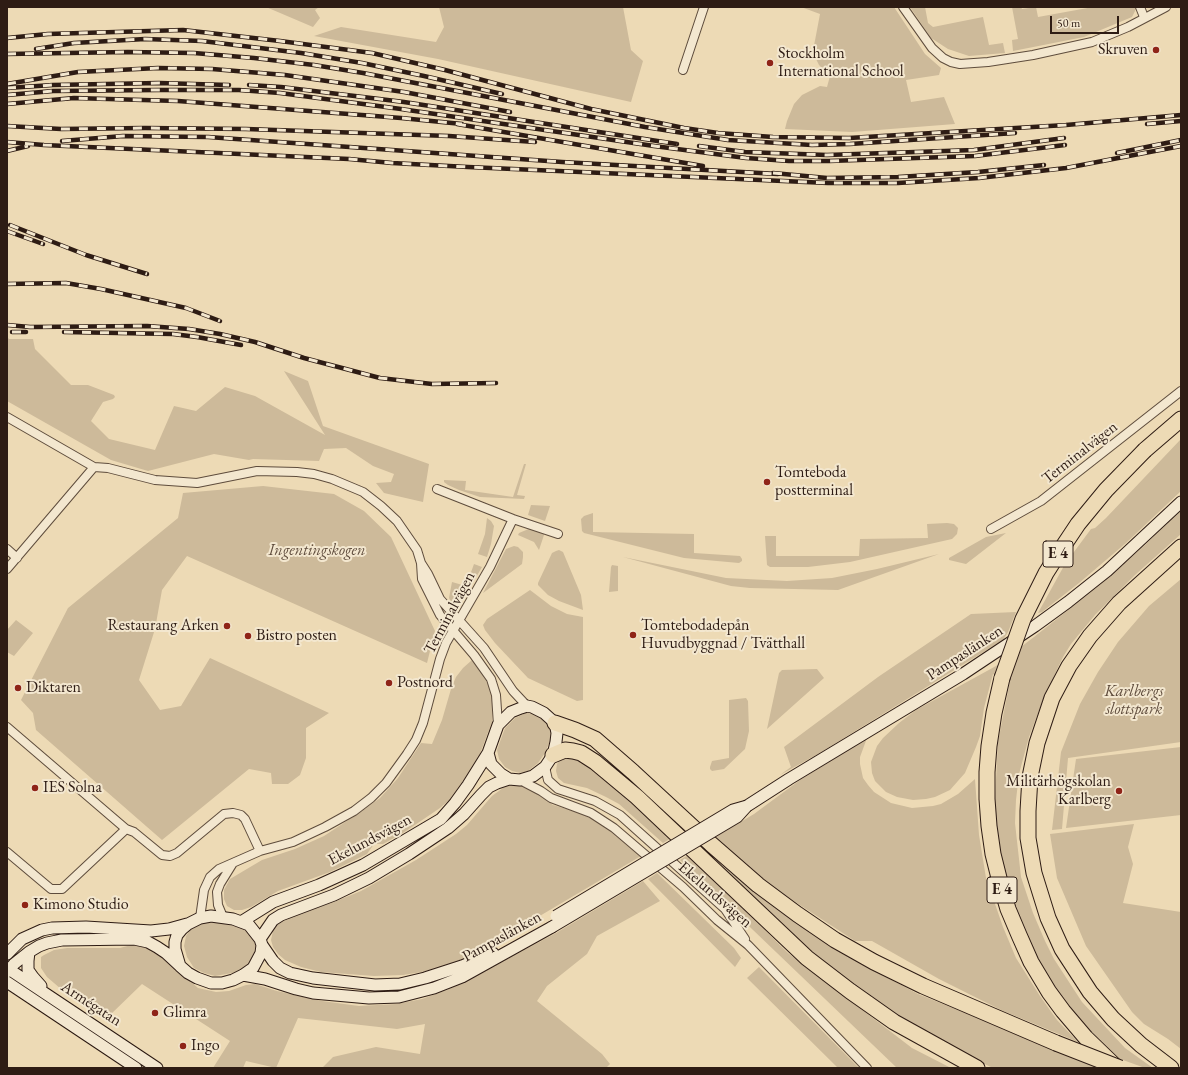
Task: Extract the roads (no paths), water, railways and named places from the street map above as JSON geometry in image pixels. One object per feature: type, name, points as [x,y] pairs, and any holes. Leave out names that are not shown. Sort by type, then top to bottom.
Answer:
[{"type":"highway","name":"E 4","points":[[1117,1068],[1063,1011],[1049,992],[1031,962],[1008,909],[993,854],[989,826],[987,772],[989,746],[994,713],[1002,678],[1023,619],[1046,573],[1078,524],[1106,490],[1145,450],[1181,419]]},
{"type":"highway","name":"E 4","points":[[1170,1068],[1113,1020],[1090,992],[1062,949],[1048,918],[1034,873],[1028,838],[1028,803],[1033,758],[1040,730],[1052,698],[1069,666],[1090,636],[1119,603],[1181,547]]},
{"type":"highway","points":[[555,723],[595,739],[633,772],[710,844],[758,885],[835,940],[874,962],[923,986],[1056,1043],[1120,1068]]},
{"type":"highway","points":[[549,761],[566,750],[581,754],[595,762],[637,797],[807,958],[894,1022],[976,1068]]},
{"type":"main road","name":"Pampaslänken","points":[[243,975],[265,979],[296,990],[368,998],[399,996],[434,988],[462,977],[550,924],[737,817],[747,806],[789,779],[963,674],[1068,602],[1106,571],[1181,502]]},
{"type":"main road","points":[[527,706],[544,713],[555,723],[557,733],[556,742],[549,761],[534,776],[520,780],[509,779],[501,774],[491,764],[488,753],[498,725],[511,712],[527,706]]},
{"type":"main road","name":"Ekelundsvägen","points":[[241,922],[273,902],[318,885],[363,865],[441,819],[468,785],[488,753]]},
{"type":"main road","name":"Ekelundsvägen","points":[[8,970],[29,952],[39,946],[62,940],[134,939],[148,942],[166,953],[180,966],[198,978],[211,983],[222,983],[233,980],[253,968],[257,962],[261,942],[273,920],[281,915],[334,895],[369,878],[448,828],[464,814],[489,787],[509,779]]},
{"type":"main road","points":[[7,944],[42,930],[52,928],[86,927],[151,931],[169,929],[188,924],[200,918],[211,916],[233,919],[249,925],[261,942]]},
{"type":"main road","points":[[180,966],[175,950],[175,942],[182,929],[188,924]]},
{"type":"main road","name":"Pampaslänken","points":[[261,942],[273,961],[280,968],[290,973],[312,978],[375,985],[400,984],[425,978],[483,958],[550,924]]},
{"type":"main road","points":[[7,954],[22,939]]},
{"type":"main road","points":[[29,952],[28,970],[32,977],[54,999]]},
{"type":"main road","name":"Armégatan","points":[[8,970],[157,1068]]},
{"type":"main road","name":"Armégatan","points":[[7,982],[136,1068]]},
{"type":"street","points":[[683,70],[704,7]]},
{"type":"street","points":[[904,7],[932,48],[943,58],[960,64],[988,62],[1025,56],[1092,42],[1128,27],[1166,7]]},
{"type":"street","points":[[1140,7],[1144,18]]},
{"type":"street","name":"Terminalvägen","points":[[990,529],[1041,501],[1181,392]]},
{"type":"street","points":[[7,417],[94,467],[108,468],[155,480],[197,483],[257,471],[297,472],[314,474],[332,479],[362,492],[381,506],[397,521],[417,550],[421,563],[422,580],[440,615],[474,655],[490,679],[496,695],[498,725]]},
{"type":"street","points":[[7,569],[94,467]]},
{"type":"street","points":[[437,489],[513,519],[558,534]]},
{"type":"street","name":"Terminalvägen","points":[[200,918],[204,890],[210,878],[219,869],[260,852],[293,842],[325,828],[371,798],[386,783],[416,740],[423,722],[440,659],[453,630],[490,567],[513,519]]},
{"type":"street","points":[[7,550],[17,558]]},
{"type":"street","points":[[421,563],[440,598],[484,648],[513,691],[527,706]]},
{"type":"street","points":[[7,727],[126,829],[134,832],[162,855],[170,856],[177,853],[224,814],[233,813],[242,815],[250,826],[260,852]]},
{"type":"street","name":"Ekelundsvägen","points":[[549,761],[548,780],[558,789],[595,801],[620,815],[725,909],[748,945]]},
{"type":"street","name":"Ekelundsvägen","points":[[520,780],[551,798],[573,805],[603,820],[683,887],[717,920],[748,945],[867,1068]]},
{"type":"street","points":[[7,852],[51,889],[62,889],[126,829]]},
{"type":"street","points":[[223,917],[218,905],[217,892],[220,884],[233,863]]},
{"type":"railway","points":[[7,38],[48,34],[183,30],[280,41],[372,53],[445,70],[591,109],[684,128],[718,133],[773,137],[849,138],[1066,125],[1181,115]]},
{"type":"railway","points":[[36,49],[74,43],[145,39],[202,41],[301,53],[362,63],[502,94]]},
{"type":"railway","points":[[7,54],[128,52],[194,53],[314,65],[645,127],[728,140],[812,145],[850,144],[1015,133]]},
{"type":"railway","points":[[7,84],[78,72],[158,68],[212,69],[285,75],[404,92],[510,112]]},
{"type":"railway","points":[[7,88],[53,85],[159,83],[229,85]]},
{"type":"railway","points":[[249,85],[281,87],[404,102],[677,144]]},
{"type":"railway","points":[[7,95],[53,91],[158,90],[239,90],[280,93],[654,146],[746,158],[789,161],[975,156],[1065,145]]},
{"type":"railway","points":[[7,104],[74,98],[178,101],[462,124]]},
{"type":"railway","points":[[1147,124],[1181,121]]},
{"type":"railway","points":[[457,124],[703,166]]},
{"type":"railway","points":[[7,126],[61,129],[246,129],[449,136],[535,142]]},
{"type":"railway","points":[[62,141],[123,136],[208,137],[562,162],[778,174]]},
{"type":"railway","points":[[699,146],[745,152],[827,155],[974,150],[1064,138]]},
{"type":"railway","points":[[1117,153],[1181,140]]},
{"type":"railway","points":[[7,142],[349,159],[468,167],[828,183],[898,183],[979,178],[1066,168],[1181,146]]},
{"type":"railway","points":[[7,151],[28,146]]},
{"type":"railway","points":[[773,173],[827,178],[898,177],[978,172],[1044,165]]},
{"type":"railway","points":[[10,225],[86,255],[147,274]]},
{"type":"railway","points":[[7,231],[43,244]]},
{"type":"railway","points":[[7,284],[66,283],[101,289],[186,308],[220,321]]},
{"type":"railway","points":[[7,325],[30,327],[147,326],[189,329],[255,342],[304,358],[380,378],[432,384],[496,383]]},
{"type":"railway","points":[[12,332],[26,332]]},
{"type":"railway","points":[[64,332],[173,334],[241,345]]},
{"type":"place","name":"Skruven","points":[[1156,50]]},
{"type":"place","name":"Stockholm International School","points":[[770,63]]},
{"type":"place","name":"Tomteboda postterminal","points":[[767,482]]},
{"type":"place","name":"Restaurang Arken","points":[[227,626]]},
{"type":"place","name":"Tomtebodadepån Huvudbyggnad / Tvätthall","points":[[633,635]]},
{"type":"place","name":"Bistro posten","points":[[248,636]]},
{"type":"place","name":"Postnord","points":[[389,683]]},
{"type":"place","name":"Diktaren","points":[[18,688]]},
{"type":"place","name":"IES Solna","points":[[35,788]]},
{"type":"place","name":"Militärhögskolan Karlberg","points":[[1119,791]]},
{"type":"place","name":"Kimono Studio","points":[[25,905]]},
{"type":"place","name":"Glimra","points":[[155,1013]]},
{"type":"place","name":"Ingo","points":[[183,1046]]},
{"type":"park label","name":"Ingentingskogen","points":[[317,551]]},
{"type":"park label","name":"Karlbergs slottspark","points":[[1134,701]]}]
